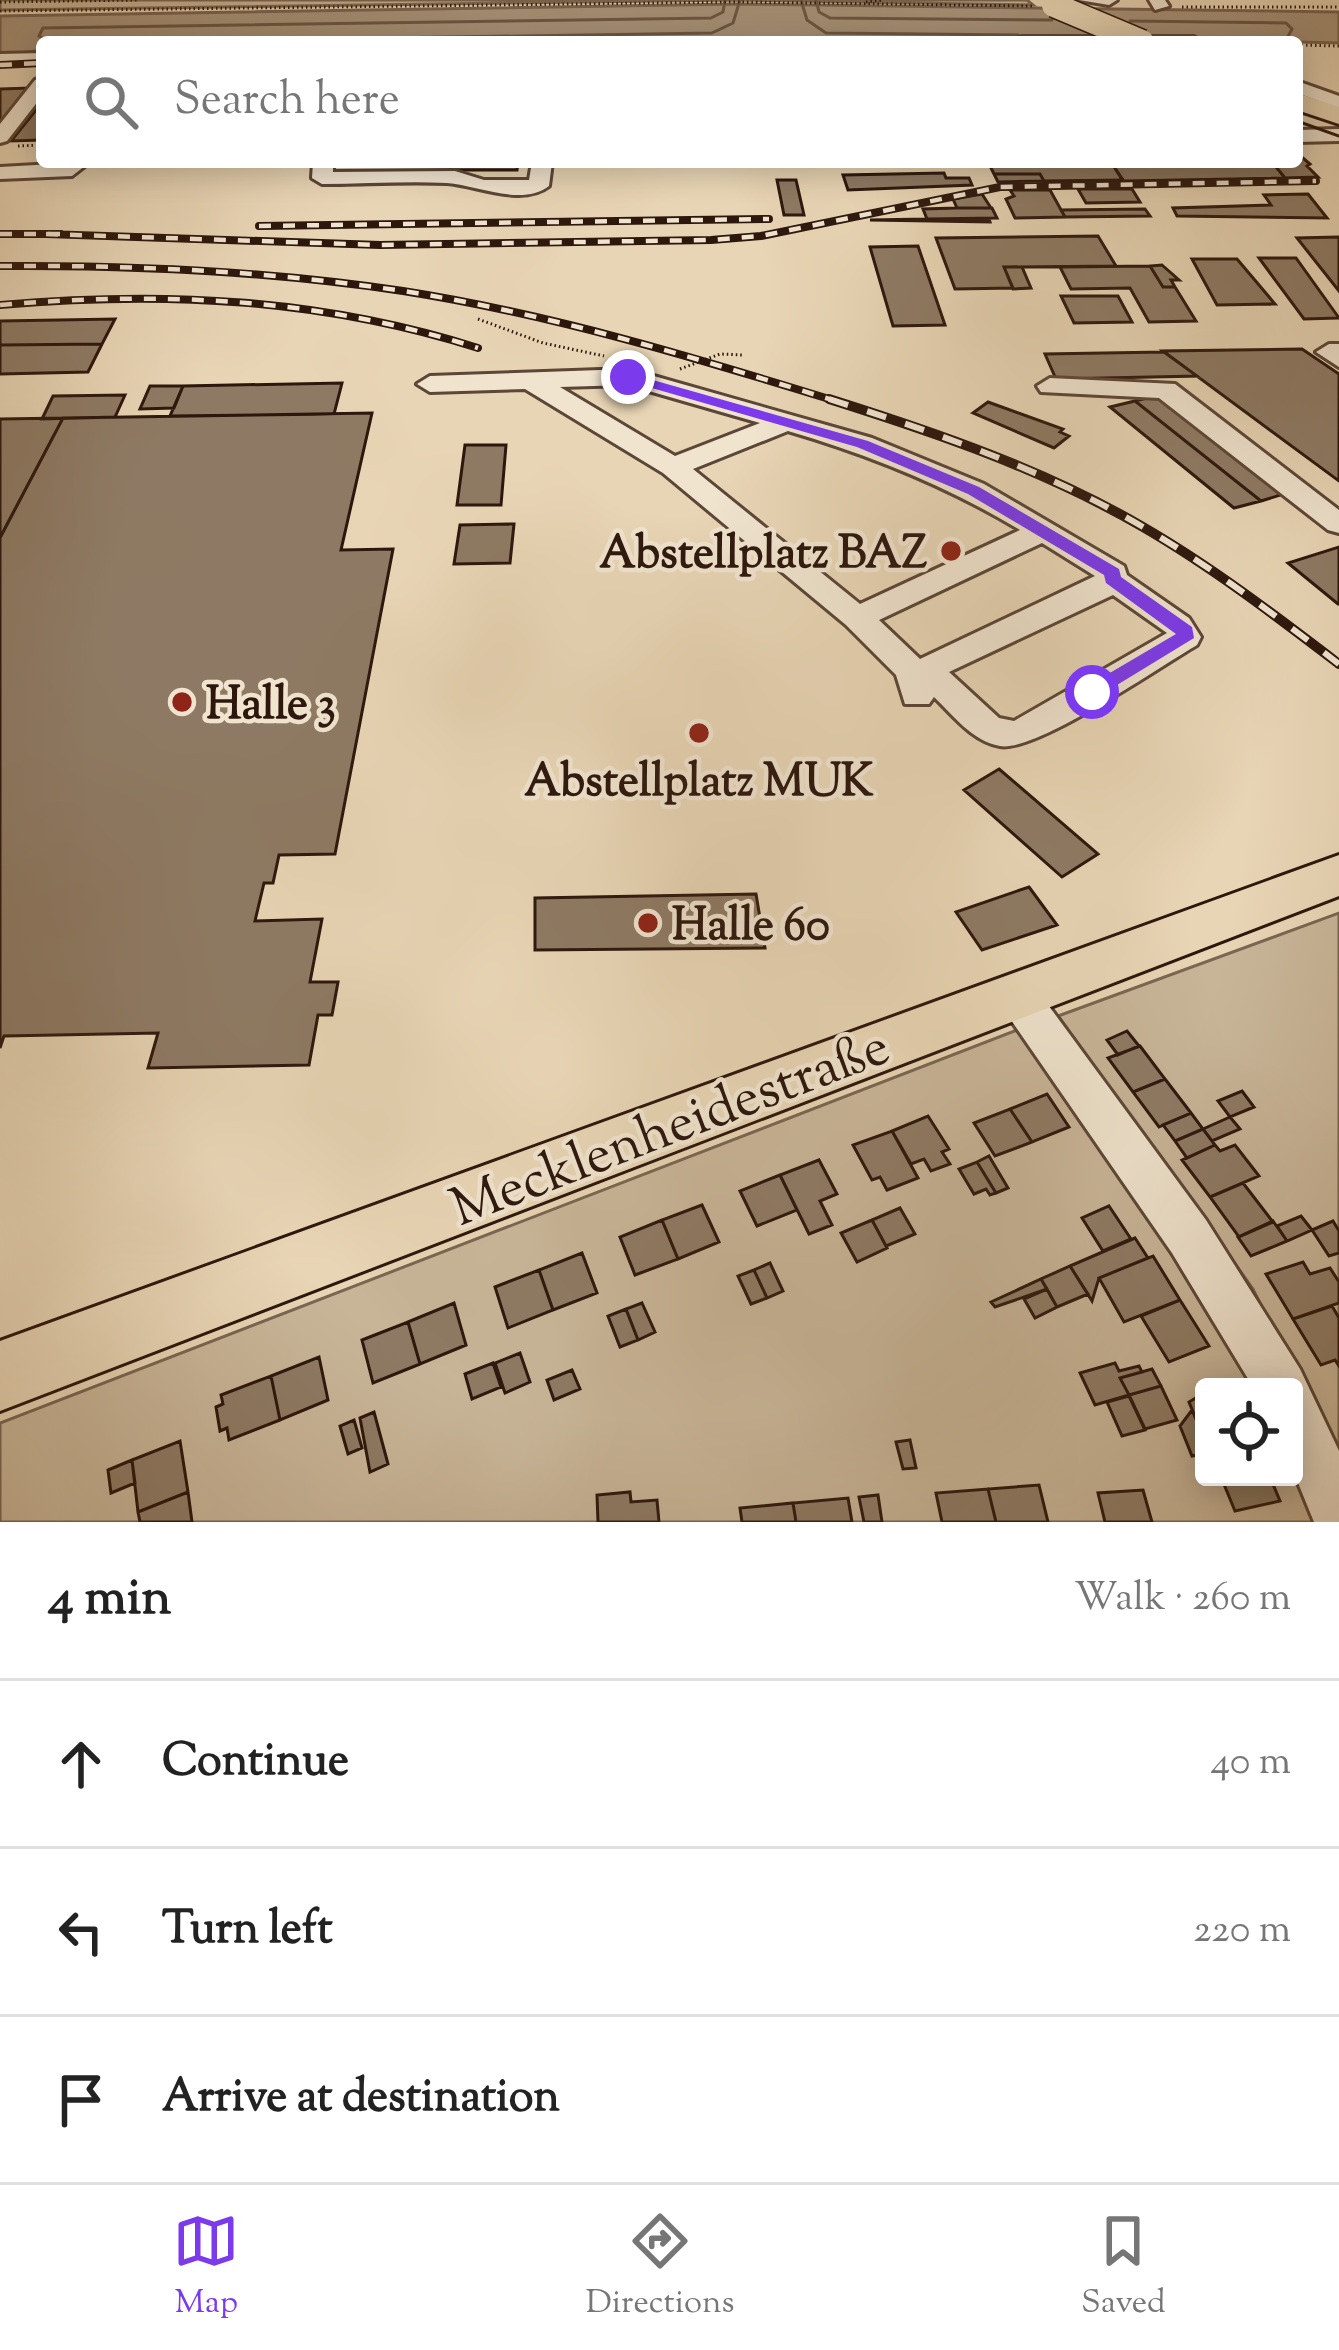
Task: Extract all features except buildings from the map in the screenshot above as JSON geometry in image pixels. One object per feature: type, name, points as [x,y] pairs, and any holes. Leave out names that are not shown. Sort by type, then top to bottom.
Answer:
[{"type":"main road","points":[[1049,2],[1128,36]]},
{"type":"main road","points":[[1303,102],[1339,116]]},
{"type":"main road","name":"Mecklenheidestraße","points":[[0,1376],[1339,875]]},
{"type":"street","points":[[1087,0],[1109,0]]},
{"type":"street","points":[[2,59],[36,58]]},
{"type":"street","points":[[1303,89],[1339,102]]},
{"type":"street","points":[[0,137],[36,92]]},
{"type":"street","points":[[1303,136],[1339,135]]},
{"type":"street","points":[[0,153],[36,153]]},
{"type":"street","points":[[0,173],[74,168]]},
{"type":"street","points":[[323,168],[322,178],[455,177],[482,186],[538,186],[541,168]]},
{"type":"street","points":[[430,385],[628,377],[862,444],[995,500],[1113,573],[1102,588],[920,680]]},
{"type":"street","points":[[529,380],[674,466],[857,618],[920,680],[1005,735],[1024,731],[1185,638],[1178,625],[1112,579]]},
{"type":"street","points":[[1050,386],[1166,390],[1339,524]]},
{"type":"street","points":[[674,466],[784,423]]},
{"type":"street","points":[[857,618],[1043,531]]},
{"type":"street","points":[[1017,995],[1202,1255],[1277,1378]]},
{"type":"street","points":[[1303,1431],[1339,1515]]},
{"type":"path","points":[[0,2],[140,0]]},
{"type":"path","points":[[124,10],[140,0]]},
{"type":"path","points":[[547,0],[556,4]]},
{"type":"path","points":[[0,11],[883,0]]},
{"type":"path","points":[[1303,45],[1339,46]]},
{"type":"path","points":[[478,319],[543,343],[621,362]]},
{"type":"path","points":[[676,369],[720,354],[743,355]]},
{"type":"shaded area","points":[[0,0],[736,0],[0,10]]},
{"type":"shaded area","points":[[736,0],[1027,0],[1033,5]]},
{"type":"shaded area","points":[[1339,913],[1339,1464],[1303,1391],[1303,1378],[1297,1378],[1253,1289],[1058,1016]]},
{"type":"shaded area","points":[[1025,1027],[1255,1378],[1195,1378],[1195,1486],[1303,1486],[1318,1522],[0,1522],[0,1423]]},
{"type":"water","points":[[737,4],[1339,12],[1339,43],[1303,42],[1303,36],[36,36],[36,51],[0,56],[0,16]]},
{"type":"tram line","points":[[1303,123],[1339,136]]},
{"type":"railway","points":[[0,65],[36,63]]},
{"type":"railway","points":[[46,234],[380,245],[711,240],[761,236],[1000,187],[1316,181]]},
{"type":"railway","points":[[259,226],[769,219]]},
{"type":"railway","points":[[0,234],[46,234]]},
{"type":"railway","points":[[46,234],[61,234]]},
{"type":"railway","points":[[0,266],[202,271],[403,291],[568,325],[830,399]]},
{"type":"railway","points":[[0,305],[122,299],[241,302],[360,318],[478,348]]},
{"type":"railway","points":[[830,399],[839,402]]},
{"type":"railway","points":[[830,399],[990,454],[1106,507],[1219,575],[1339,664]]},
{"type":"place","name":"Abstellplatz BAZ","points":[[951,551]]},
{"type":"place","name":"Halle 3","points":[[182,702]]},
{"type":"place","name":"Abstellplatz MUK","points":[[699,733]]},
{"type":"place","name":"Halle 60","points":[[648,923]]},
{"type":"route","points":[[628,377],[862,444],[974,490],[1113,573],[1112,579],[1185,632],[1185,638],[1092,692]]}]
